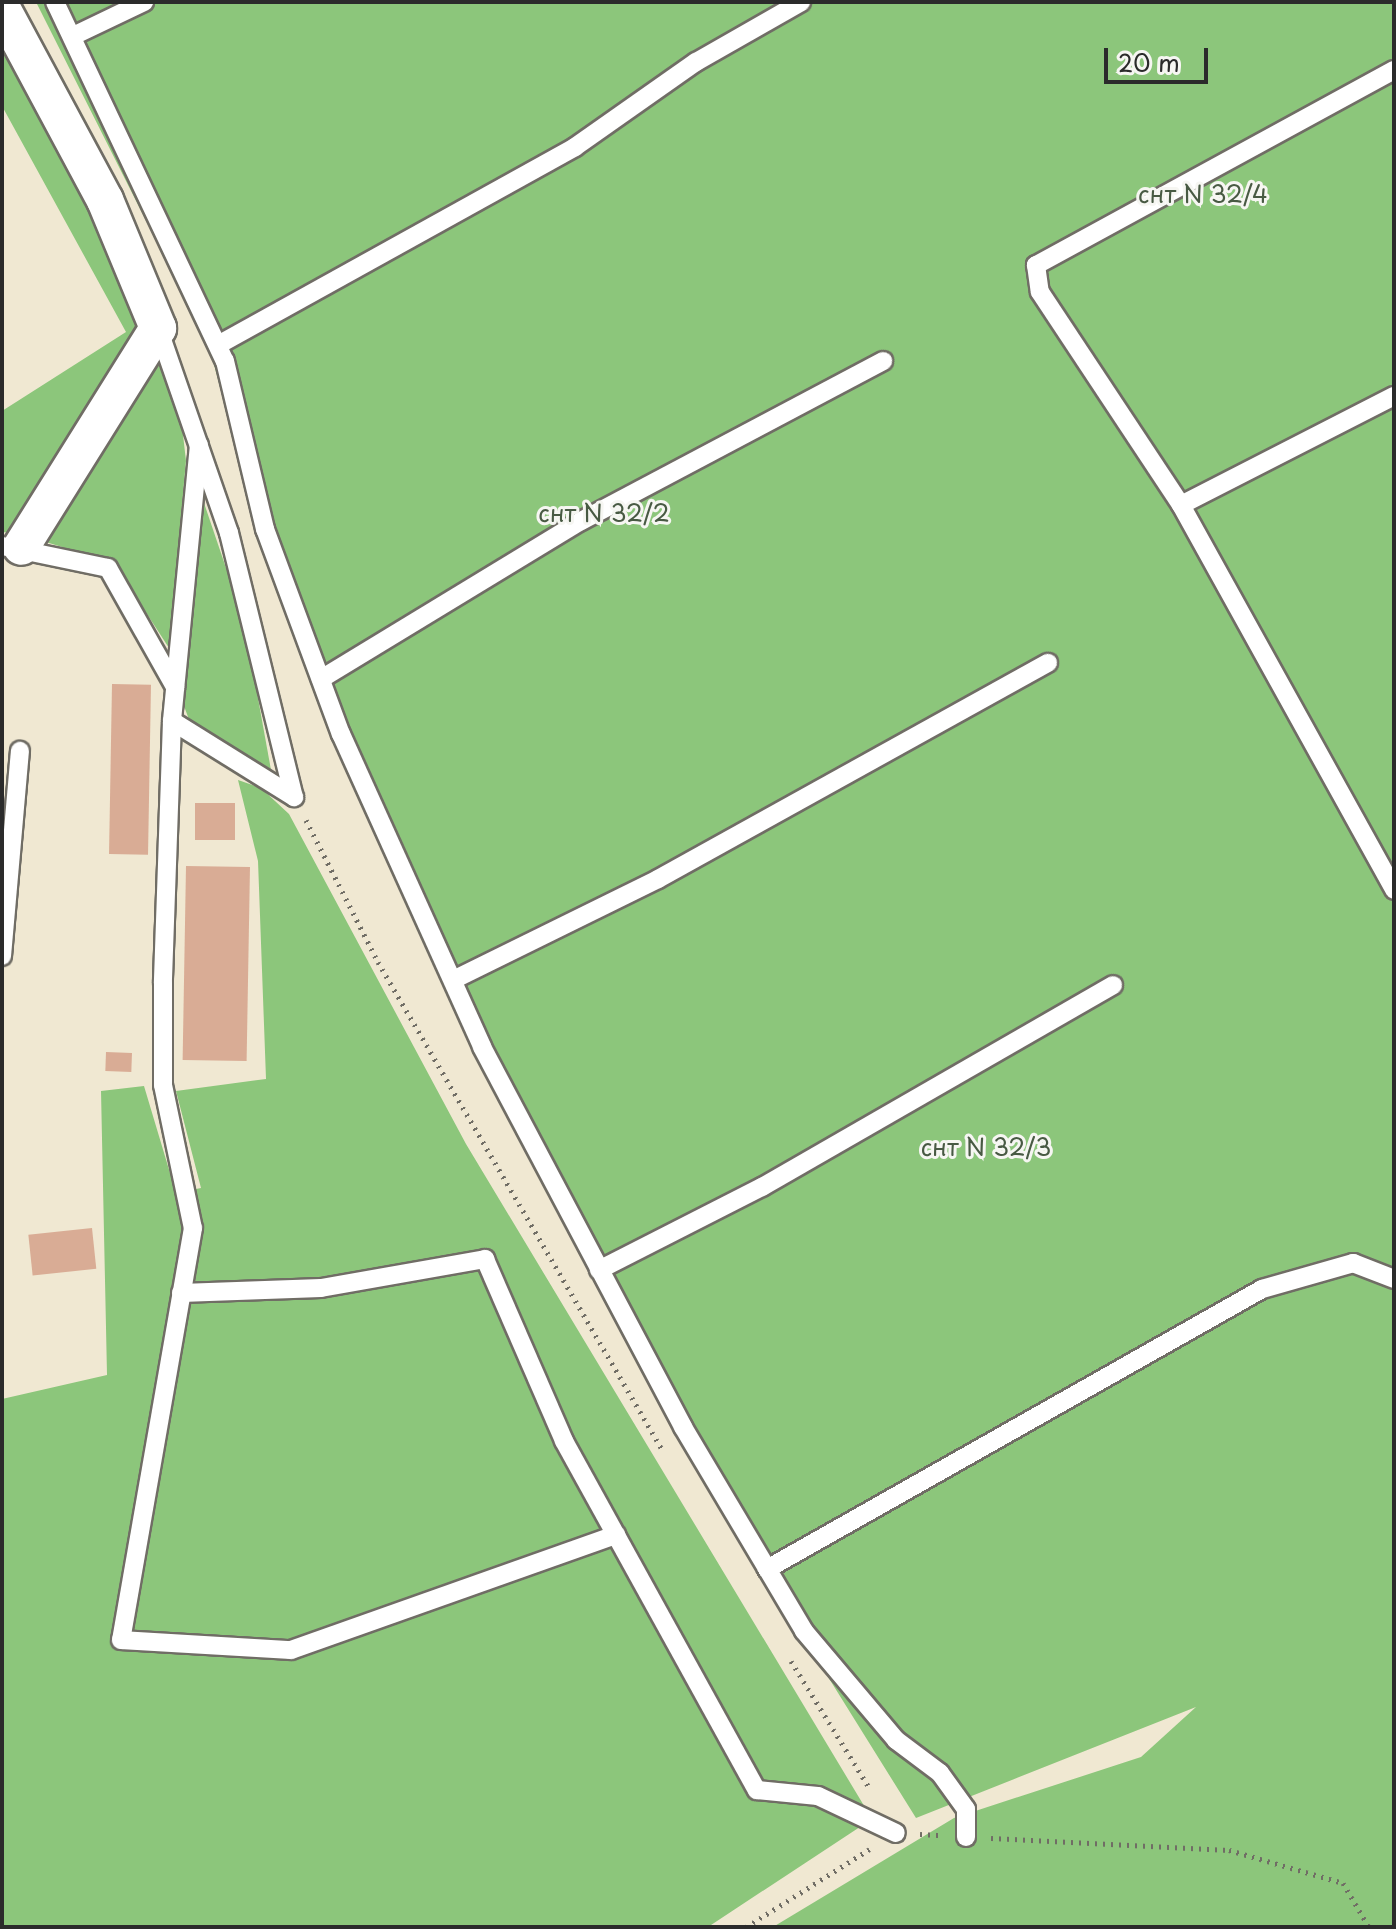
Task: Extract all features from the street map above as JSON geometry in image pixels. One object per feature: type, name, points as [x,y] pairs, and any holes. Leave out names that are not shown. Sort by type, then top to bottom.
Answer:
[{"type":"street","points":[[2,8],[105,200],[158,328],[12,546]]},
{"type":"lane","points":[[55,2],[218,345],[265,529],[321,679],[455,979],[482,1047],[599,1270],[804,1631],[896,1740],[940,1773],[966,1809],[966,1837]]},
{"type":"lane","points":[[73,36],[144,2]]},
{"type":"lane","points":[[218,345],[575,147],[696,62],[801,2]]},
{"type":"lane","points":[[1394,70],[1036,265],[1040,292],[1181,505],[1394,890]]},
{"type":"lane","points":[[158,328],[229,533],[294,797]]},
{"type":"lane","points":[[321,679],[581,521],[883,361]]},
{"type":"lane","points":[[1181,505],[1394,396]]},
{"type":"lane","points":[[199,445],[172,721],[163,1085],[193,1228],[121,1640],[291,1650],[616,1535]]},
{"type":"lane","points":[[12,546],[108,568],[175,687]]},
{"type":"lane","points":[[455,979],[658,879],[1048,663]]},
{"type":"lane","points":[[172,721],[294,797]]},
{"type":"lane","points":[[2,956],[20,751]]},
{"type":"lane","points":[[599,1270],[775,1180],[1113,985]]},
{"type":"lane","points":[[181,1293],[321,1288],[485,1259],[564,1441],[757,1790],[818,1796],[896,1833]]},
{"type":"lane","points":[[767,1569],[1262,1289],[1353,1263],[1394,1279]]},
{"type":"path","points":[[294,797],[386,976],[672,1467]]},
{"type":"path","points":[[786,1652],[896,1833]]},
{"type":"path","points":[[746,1927],[896,1833],[1229,1850],[1343,1883],[1369,1927]]},
{"type":"green space","points":[[36,2],[1394,2],[1394,1927],[773,1927],[954,1818],[1141,1757],[1196,1707],[916,1818],[671,1425],[442,977],[312,683],[258,529],[209,346]]},
{"type":"green space","points":[[2,38],[96,212],[146,331],[12,533],[2,532],[2,411],[126,332],[2,106]]},
{"type":"green space","points":[[156,357],[182,426],[186,461],[169,648],[114,563],[36,539]]},
{"type":"green space","points":[[203,500],[244,621],[271,770],[193,730],[182,701]]},
{"type":"green space","points":[[238,780],[261,788],[289,814],[466,1144],[872,1819],[708,1927],[2,1927],[2,1399],[107,1375],[101,1091],[144,1086],[176,1193],[201,1188],[176,1091],[266,1079],[258,861]]},
{"type":"building","points":[[112,684],[151,685],[148,855],[109,854]]},
{"type":"building","points":[[195,803],[235,803],[235,840],[195,840]]},
{"type":"building","points":[[186,866],[250,867],[247,1061],[183,1060]]},
{"type":"building","points":[[106,1052],[132,1053],[131,1072],[105,1071]]},
{"type":"building","points":[[92,1228],[96,1269],[33,1275],[28,1235]]},
{"type":"park label","name":"снт N 32/4","points":[[1203,194]]},
{"type":"park label","name":"снт N 32/2","points":[[604,513]]},
{"type":"park label","name":"снт N 32/3","points":[[986,1147]]}]
